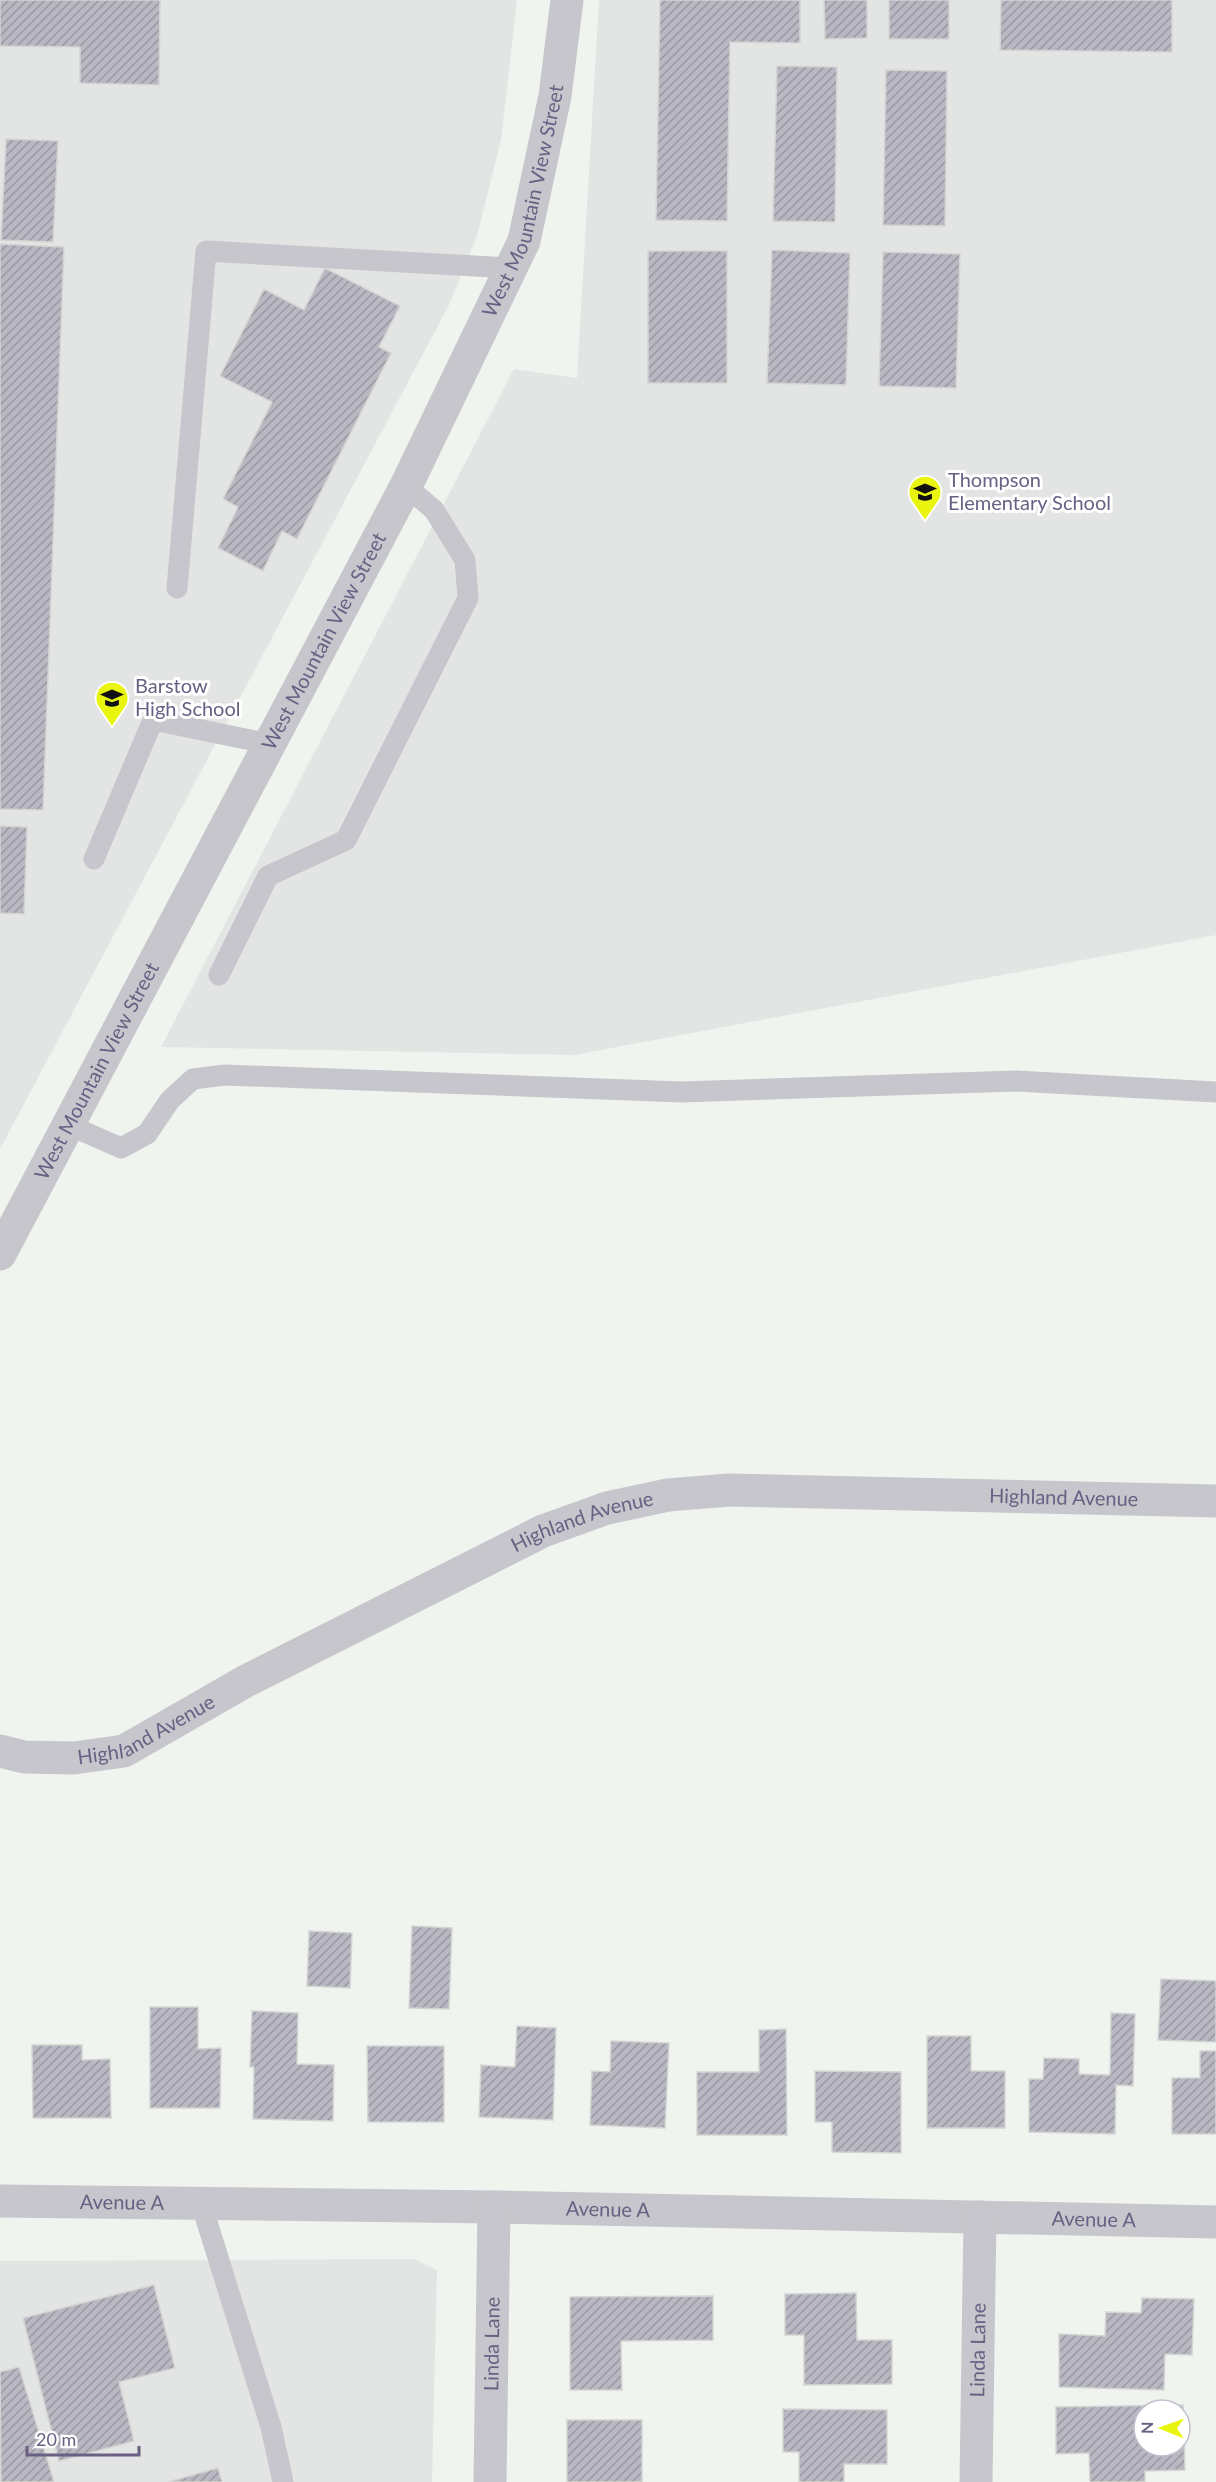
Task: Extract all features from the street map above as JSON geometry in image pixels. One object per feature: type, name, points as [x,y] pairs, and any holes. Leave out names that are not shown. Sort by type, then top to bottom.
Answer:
[{"type":"street","name":"West Mountain View Street","points":[[0,1254],[406,486],[524,241],[555,96],[567,0]]},
{"type":"street","name":"Highland Avenue","points":[[0,1751],[24,1757],[74,1758],[124,1751],[246,1681],[543,1531],[607,1508],[668,1495],[729,1490],[1216,1501]]},
{"type":"street","name":"Avenue A","points":[[0,2200],[494,2207],[1216,2222]]},
{"type":"street","name":"Linda Lane","points":[[490,2482],[494,2207]]},
{"type":"street","name":"Linda Lane","points":[[976,2482],[980,2217]]},
{"type":"lane","points":[[177,588],[206,251],[511,268]]},
{"type":"lane","points":[[219,975],[268,876],[346,840],[468,598],[465,560],[434,510],[406,486]]},
{"type":"lane","points":[[94,859],[153,720],[270,744]]},
{"type":"lane","points":[[69,1125],[121,1148],[147,1134],[170,1100],[193,1078],[225,1075],[682,1092],[1016,1081],[1216,1092]]},
{"type":"lane","points":[[201,2203],[270,2427],[283,2482]]},
{"type":"shaded area","name":"Barstow High School","points":[[0,0],[517,0],[501,140],[477,236],[449,305],[0,1149]]},
{"type":"shaded area","name":"Thompson Elementary School","points":[[599,0],[1216,0],[1216,935],[574,1055],[161,1047],[514,369],[577,378]]},
{"type":"shaded area","points":[[414,2259],[437,2270],[432,2482],[0,2482],[0,2261]]},
{"type":"building","points":[[0,0],[160,0],[159,85],[80,83],[80,47],[0,46]]},
{"type":"building","points":[[660,0],[800,0],[800,43],[730,42],[727,221],[656,220]]},
{"type":"building","points":[[824,0],[867,0],[867,38],[825,39]]},
{"type":"building","points":[[889,0],[949,0],[949,39],[889,39]]},
{"type":"building","points":[[1001,0],[1172,0],[1172,52],[1000,50]]},
{"type":"building","points":[[777,66],[837,67],[835,222],[773,221]]},
{"type":"building","points":[[886,70],[947,71],[945,226],[883,225]]},
{"type":"building","points":[[6,139],[58,141],[53,242],[1,240]]},
{"type":"building","points":[[0,244],[64,247],[43,810],[0,809]]},
{"type":"building","points":[[772,250],[850,253],[846,385],[767,383]]},
{"type":"building","points":[[648,251],[727,251],[727,383],[648,383]]},
{"type":"building","points":[[883,252],[960,254],[956,388],[879,386]]},
{"type":"building","points":[[325,268],[400,306],[379,347],[391,353],[297,539],[282,531],[263,571],[218,548],[238,507],[223,499],[272,402],[220,376],[264,289],[304,310]]},
{"type":"building","points":[[0,826],[27,827],[24,914],[0,913]]},
{"type":"building","points":[[412,1926],[452,1928],[449,2009],[409,2008]]},
{"type":"building","points":[[309,1931],[352,1933],[350,1988],[307,1986]]},
{"type":"building","points":[[1161,1979],[1216,1981],[1216,2042],[1158,2040]]},
{"type":"building","points":[[150,2007],[198,2007],[198,2049],[221,2048],[220,2108],[150,2108]]},
{"type":"building","points":[[252,2011],[298,2013],[297,2064],[334,2065],[333,2121],[253,2119],[254,2067],[250,2067]]},
{"type":"building","points":[[1111,2013],[1135,2014],[1133,2086],[1116,2085],[1115,2134],[1029,2132],[1029,2079],[1043,2079],[1044,2058],[1079,2059],[1079,2074],[1110,2075]]},
{"type":"building","points":[[517,2026],[556,2028],[553,2120],[479,2117],[481,2065],[515,2067]]},
{"type":"building","points":[[786,2029],[787,2135],[697,2135],[697,2072],[759,2072],[759,2030]]},
{"type":"building","points":[[927,2036],[971,2036],[971,2071],[1005,2071],[1005,2128],[927,2128]]},
{"type":"building","points":[[611,2041],[669,2043],[665,2128],[590,2125],[592,2071],[610,2072]]},
{"type":"building","points":[[32,2045],[82,2045],[82,2060],[110,2059],[111,2118],[33,2118]]},
{"type":"building","points":[[367,2046],[444,2046],[444,2122],[368,2122]]},
{"type":"building","points":[[1200,2051],[1216,2051],[1216,2134],[1172,2134],[1172,2078],[1200,2078]]},
{"type":"building","points":[[815,2071],[901,2072],[901,2153],[832,2152],[832,2122],[815,2122]]},
{"type":"building","points":[[154,2285],[175,2368],[119,2382],[134,2441],[59,2461],[23,2318]]},
{"type":"building","points":[[856,2293],[857,2340],[892,2340],[892,2384],[804,2385],[804,2335],[785,2335],[785,2294]]},
{"type":"building","points":[[713,2296],[713,2340],[621,2341],[622,2390],[570,2390],[570,2297]]},
{"type":"building","points":[[1142,2298],[1194,2299],[1192,2355],[1165,2354],[1164,2390],[1059,2387],[1059,2334],[1105,2336],[1106,2312],[1141,2313]]},
{"type":"building","points":[[19,2367],[54,2482],[1,2482],[0,2372]]},
{"type":"building","points":[[1132,2406],[1132,2458],[1185,2458],[1185,2470],[1145,2471],[1145,2482],[1090,2482],[1089,2453],[1056,2454],[1056,2407]]},
{"type":"building","points":[[783,2409],[887,2410],[887,2464],[844,2464],[844,2482],[799,2482],[799,2452],[783,2452]]},
{"type":"building","points":[[567,2420],[642,2420],[642,2482],[567,2482]]},
{"type":"building","points":[[218,2468],[222,2482],[168,2482]]},
{"type":"place","name":"Thompson Elementary School","points":[[925,521]]},
{"type":"place","name":"Barstow High School","points":[[112,727]]}]
